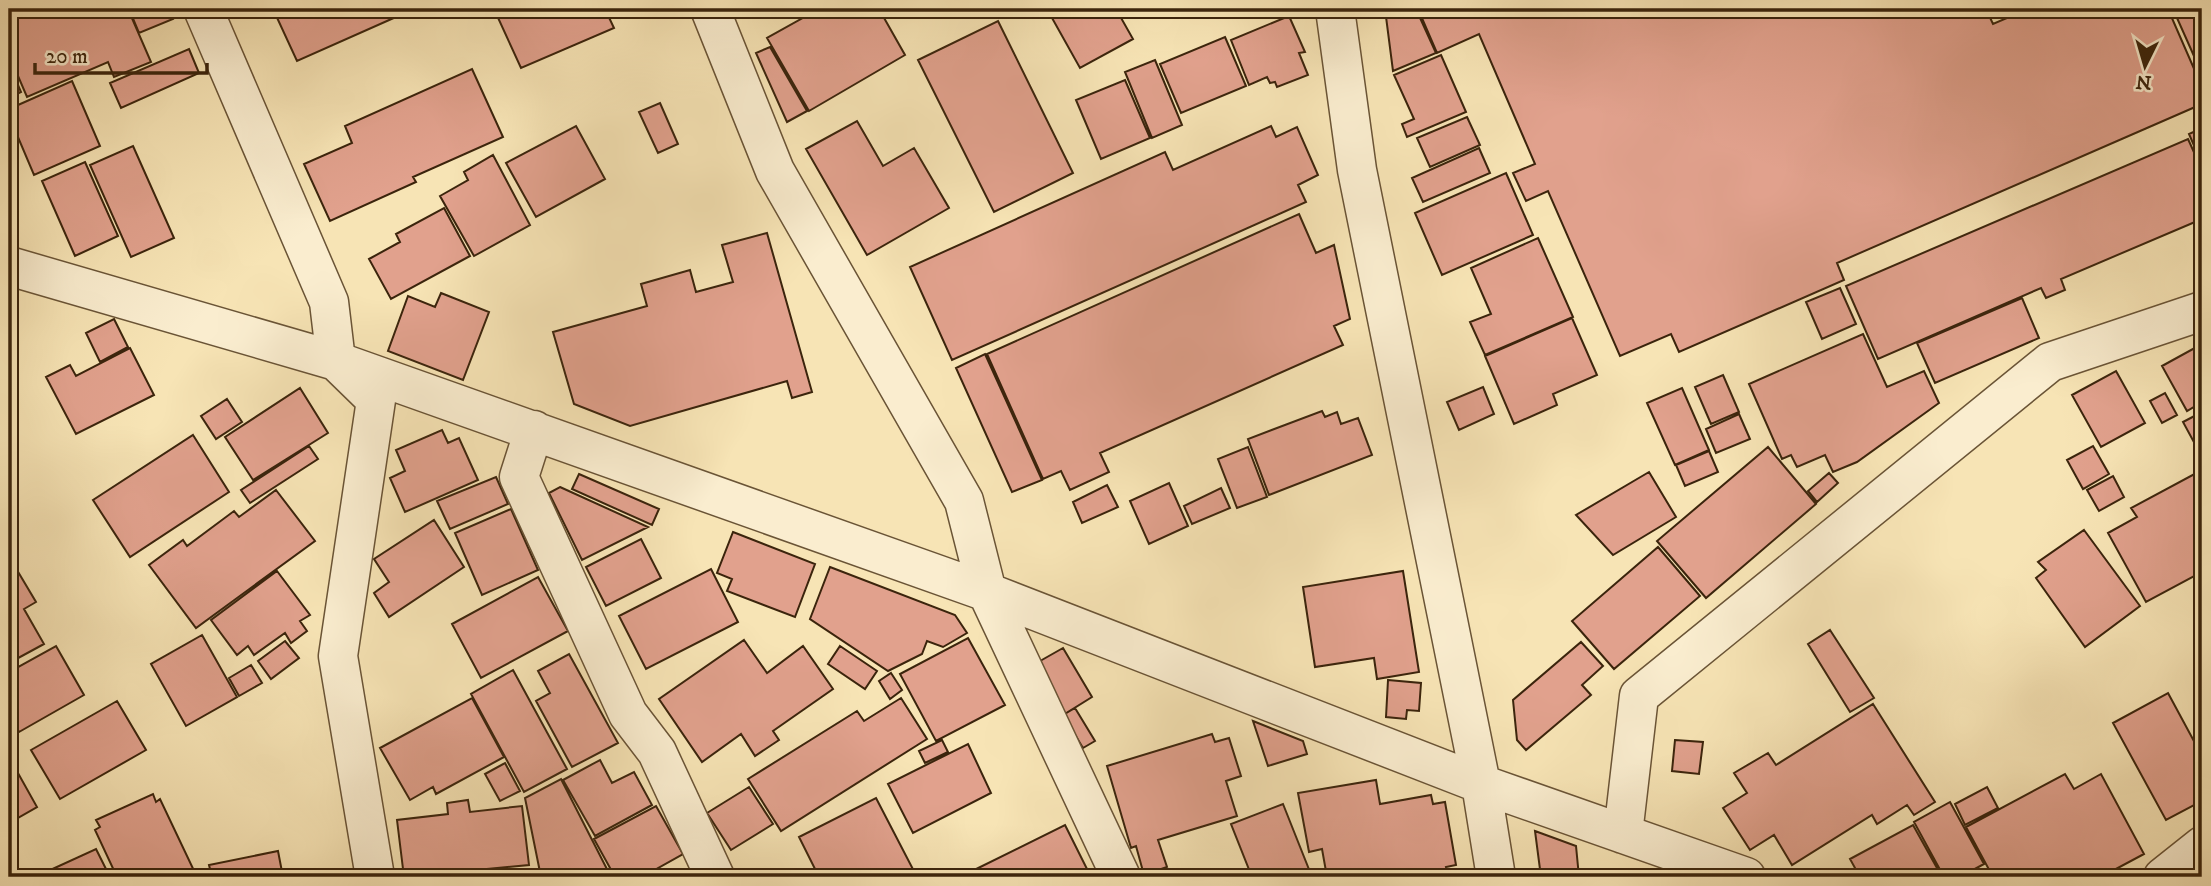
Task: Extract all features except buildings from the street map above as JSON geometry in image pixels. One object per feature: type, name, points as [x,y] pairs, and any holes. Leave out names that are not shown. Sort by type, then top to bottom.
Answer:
[{"type":"street","points":[[203,9],[329,302],[336,361],[376,400],[338,656],[375,877]]},
{"type":"street","points":[[710,9],[775,171],[964,501],[987,592],[1121,877]]},
{"type":"street","points":[[1335,9],[1357,170],[1481,784],[1496,877]]},
{"type":"street","points":[[9,266],[336,361],[534,430],[987,592],[1481,784],[1746,877]]},
{"type":"street","points":[[1623,834],[1639,696],[2050,362],[2202,311]]},
{"type":"street","points":[[534,430],[519,477],[628,714],[657,752],[716,877]]},
{"type":"street","points":[[2163,877],[2202,846]]}]
